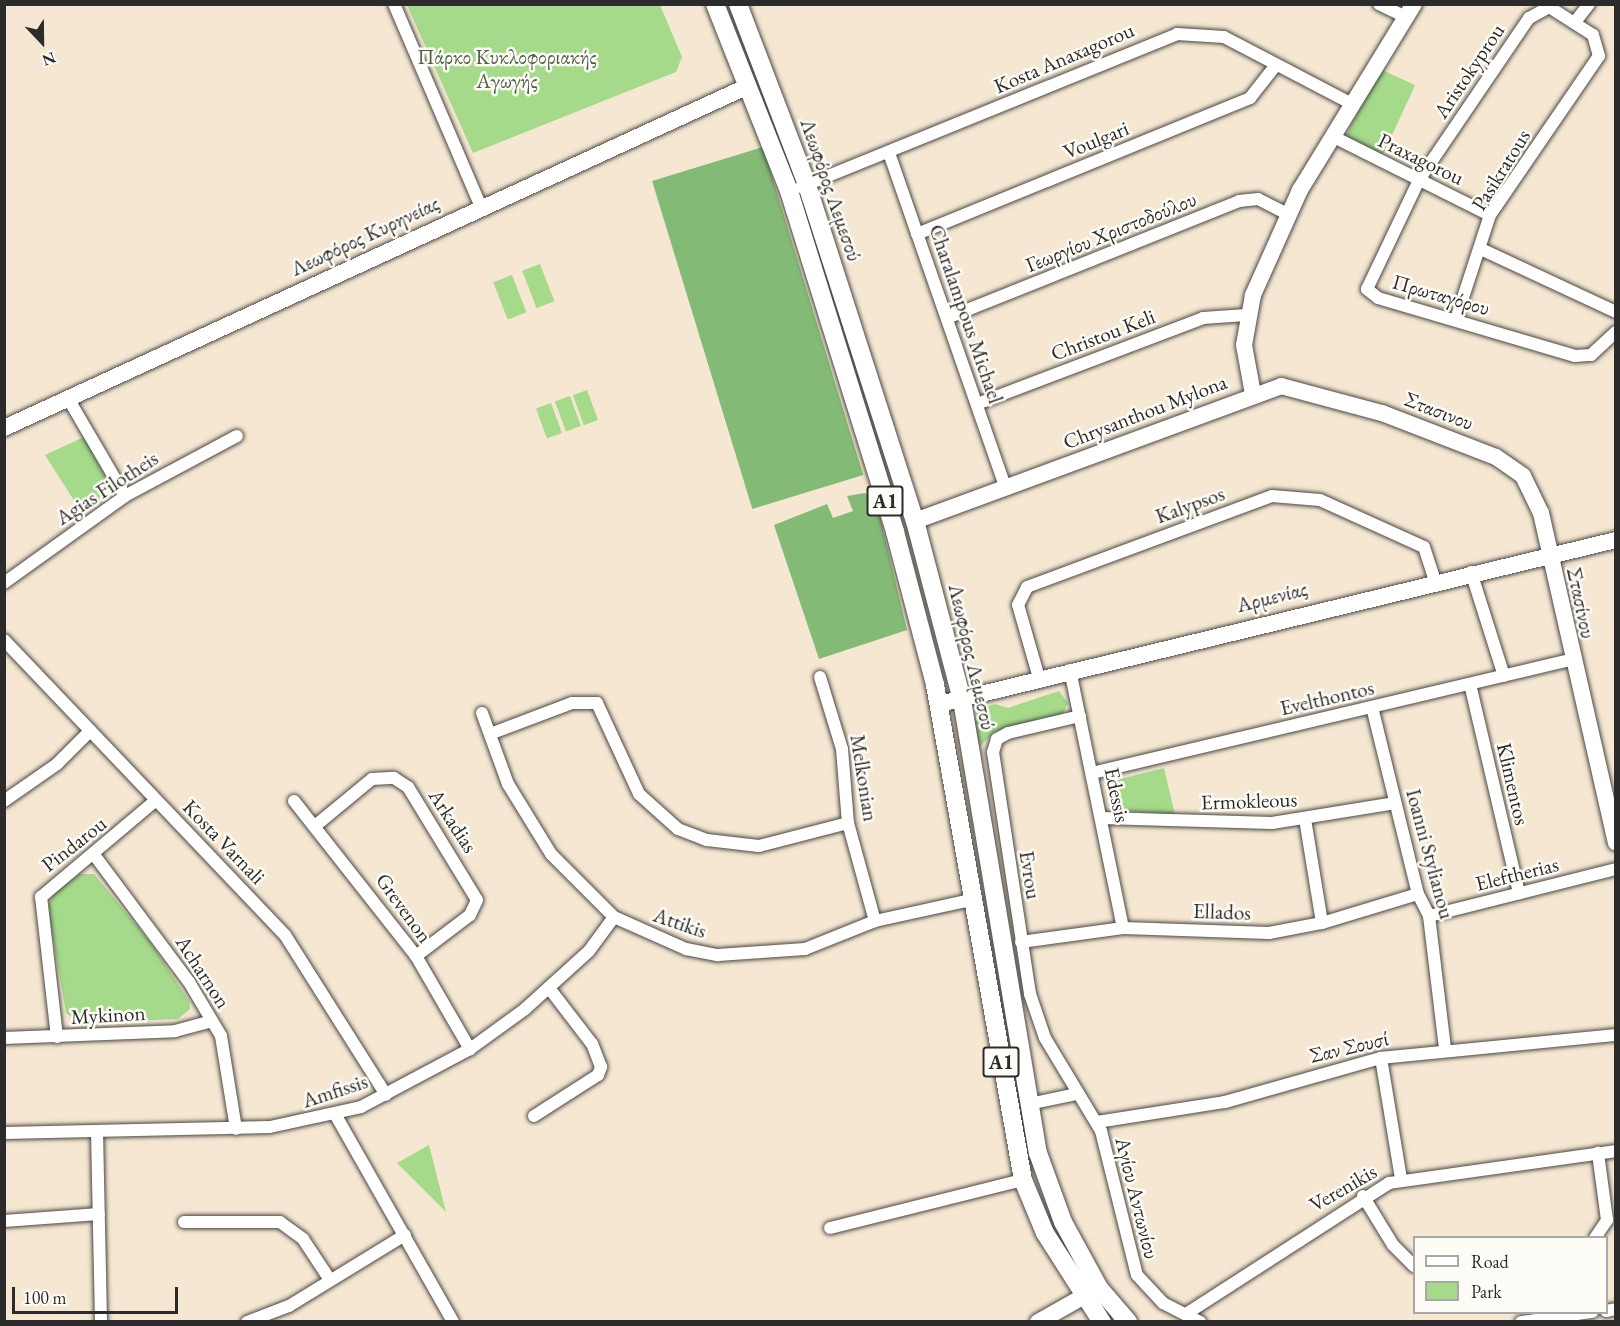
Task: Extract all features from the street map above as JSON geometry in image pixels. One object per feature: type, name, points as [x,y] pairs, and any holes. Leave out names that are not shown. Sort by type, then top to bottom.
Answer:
[{"type":"main road","name":"Λεωφόρος Λεμεσού","points":[[715,4],[789,191],[895,532],[940,704],[1023,1180],[1083,1299],[1102,1322]]},
{"type":"main road","name":"Λεωφόρος Λεμεσού","points":[[738,4],[807,185],[915,521],[962,700],[1029,1104],[1049,1188],[1099,1288],[1128,1322]]},
{"type":"main road","name":"Chrysanthou Mylona","points":[[915,521],[1006,489],[1253,394],[1244,345],[1246,315],[1288,214],[1352,104],[1410,11]]},
{"type":"main road","name":"Λεωφόρος Κυρηνείας","points":[[4,428],[746,87]]},
{"type":"main road","name":"Στασινου","points":[[1253,394],[1281,386],[1307,389],[1507,462],[1532,488],[1548,555]]},
{"type":"main road","name":"Αρμενίας","points":[[940,704],[1435,580],[1616,540]]},
{"type":"main road","name":"Στασίνου","points":[[1548,555],[1570,660]]},
{"type":"main road","points":[[1570,660],[1616,843]]},
{"type":"main road","points":[[1038,1322],[1083,1299],[1099,1288]]},
{"type":"street","points":[[394,4],[481,207]]},
{"type":"street","points":[[1379,4],[1410,11]]},
{"type":"street","points":[[1575,22],[1589,4]]},
{"type":"street","name":"Aristokyprou","points":[[1419,180],[1533,13],[1549,7],[1575,22]]},
{"type":"street","name":"Pasikratous","points":[[1456,320],[1483,250],[1490,215],[1600,51],[1593,35],[1575,22]]},
{"type":"street","name":"Kosta Anaxagorou","points":[[789,191],[889,153],[1177,34],[1224,36],[1352,104]]},
{"type":"street","name":"Voulgari","points":[[918,234],[1250,98],[1276,65]]},
{"type":"street","name":"Praxagorou","points":[[1334,138],[1490,215]]},
{"type":"street","name":"Charalampous Michael","points":[[889,153],[1006,489]]},
{"type":"street","name":"Πρωταγόρου","points":[[1419,180],[1368,278],[1367,289],[1378,298],[1584,357],[1616,332]]},
{"type":"street","name":"Γεωργίου Χριστοδούλου","points":[[947,318],[1239,201],[1258,199],[1288,214]]},
{"type":"street","points":[[1483,250],[1616,312]]},
{"type":"street","name":"Christou Keli","points":[[977,404],[1203,318],[1246,315]]},
{"type":"street","points":[[69,400],[125,496]]},
{"type":"street","name":"Agias Filotheis","points":[[4,583],[125,496],[237,436]]},
{"type":"street","name":"Kalypsos","points":[[1039,678],[1018,605],[1027,587],[1272,496],[1320,500],[1424,547],[1435,580]]},
{"type":"street","points":[[1471,572],[1504,676]]},
{"type":"street","name":"Kosta Varnali","points":[[4,640],[285,935],[386,1095]]},
{"type":"street","name":"Evelthontos","points":[[1092,773],[1570,660]]},
{"type":"street","name":"Edessis","points":[[1070,670],[1124,928]]},
{"type":"street","name":"Melkonian","points":[[820,677],[842,749],[848,823],[875,921]]},
{"type":"street","name":"Klimentos","points":[[1470,684],[1519,893]]},
{"type":"street","points":[[490,734],[572,703],[597,703],[639,794],[678,829],[715,842],[759,846],[848,823]]},
{"type":"street","name":"Ioanni Stylianou","points":[[1372,707],[1418,894],[1429,916],[1445,1049]]},
{"type":"street","name":"Attikis","points":[[483,712],[508,784],[532,826],[571,877],[614,917],[686,949],[718,955],[805,949],[875,921],[975,899]]},
{"type":"street","name":"Evrou","points":[[1077,1094],[1039,1022],[1021,942],[993,752],[996,739],[1008,733],[1080,716]]},
{"type":"street","points":[[4,801],[57,764],[90,731]]},
{"type":"street","name":"Arkadias","points":[[315,826],[372,779],[394,778],[408,787],[477,900],[470,915],[416,956]]},
{"type":"street","name":"Pindarou","points":[[57,1037],[41,897],[95,856],[156,800]]},
{"type":"street","name":"Grevenon","points":[[294,801],[416,956],[470,1049]]},
{"type":"street","name":"Ermokleous","points":[[1102,818],[1229,824],[1305,819],[1395,803]]},
{"type":"street","points":[[1305,819],[1322,923]]},
{"type":"street","name":"Acharnon","points":[[95,856],[212,1021],[225,1056],[236,1129]]},
{"type":"street","name":"Eleftherias","points":[[1429,916],[1616,869]]},
{"type":"street","name":"Ellados","points":[[1021,942],[1124,928],[1247,934],[1322,923],[1418,894]]},
{"type":"street","name":"Amfissis","points":[[4,1133],[236,1129],[334,1114],[386,1095],[470,1049],[549,988],[614,917]]},
{"type":"street","points":[[534,1116],[598,1075],[601,1066],[592,1044],[549,988]]},
{"type":"street","name":"Mykinon","points":[[4,1038],[175,1031],[212,1021]]},
{"type":"street","name":"Σαν Σουσί","points":[[1097,1122],[1225,1102],[1381,1058],[1445,1049],[1616,1035]]},
{"type":"street","points":[[1381,1058],[1401,1179]]},
{"type":"street","points":[[1029,1104],[1077,1094]]},
{"type":"street","name":"Αγίου Αντωνίου","points":[[1077,1094],[1097,1122],[1118,1185],[1137,1275],[1148,1292],[1200,1322]]},
{"type":"street","points":[[334,1114],[453,1322]]},
{"type":"street","points":[[97,1131],[101,1322]]},
{"type":"street","name":"Verenikis","points":[[1186,1314],[1363,1196],[1401,1179],[1616,1151]]},
{"type":"street","points":[[1596,1236],[1607,1220],[1598,1153]]},
{"type":"street","points":[[831,1228],[1023,1180]]},
{"type":"street","points":[[1363,1196],[1393,1245],[1413,1265]]},
{"type":"street","points":[[4,1221],[99,1214]]},
{"type":"street","points":[[184,1222],[280,1222],[303,1239],[330,1280]]},
{"type":"street","points":[[247,1322],[289,1306],[405,1235]]},
{"type":"street","points":[[1521,1322],[1578,1314]]},
{"type":"green space","name":"Πάρκο Κυκλοφοριακής Αγωγής","points":[[407,5],[660,5],[682,57],[676,72],[473,153]]},
{"type":"green space","points":[[1378,68],[1415,85],[1382,156],[1345,139]]},
{"type":"green space","points":[[763,147],[863,475],[752,509],[652,181]]},
{"type":"green space","points":[[540,264],[554,301],[537,308],[522,271]]},
{"type":"green space","points":[[512,275],[526,312],[508,320],[493,282]]},
{"type":"green space","points":[[587,390],[598,420],[584,425],[573,395]]},
{"type":"green space","points":[[570,396],[581,426],[566,432],[555,401]]},
{"type":"green space","points":[[551,403],[562,433],[547,439],[536,408]]},
{"type":"green space","points":[[84,437],[107,479],[98,503],[82,513],[45,455]]},
{"type":"green space","points":[[865,493],[876,500],[907,630],[819,659],[774,525],[827,504],[833,518],[853,511],[847,496]]},
{"type":"green space","points":[[1059,691],[1068,703],[1063,714],[996,731],[980,746],[973,721],[979,709],[995,704],[1008,708]]},
{"type":"green space","points":[[1164,768],[1175,815],[1123,810],[1111,801],[1108,792],[1116,780]]},
{"type":"green space","points":[[80,874],[94,874],[150,942],[189,1001],[190,1009],[178,1019],[79,1023],[66,1013],[48,908],[53,894]]},
{"type":"green space","points":[[429,1145],[446,1212],[397,1163]]}]
